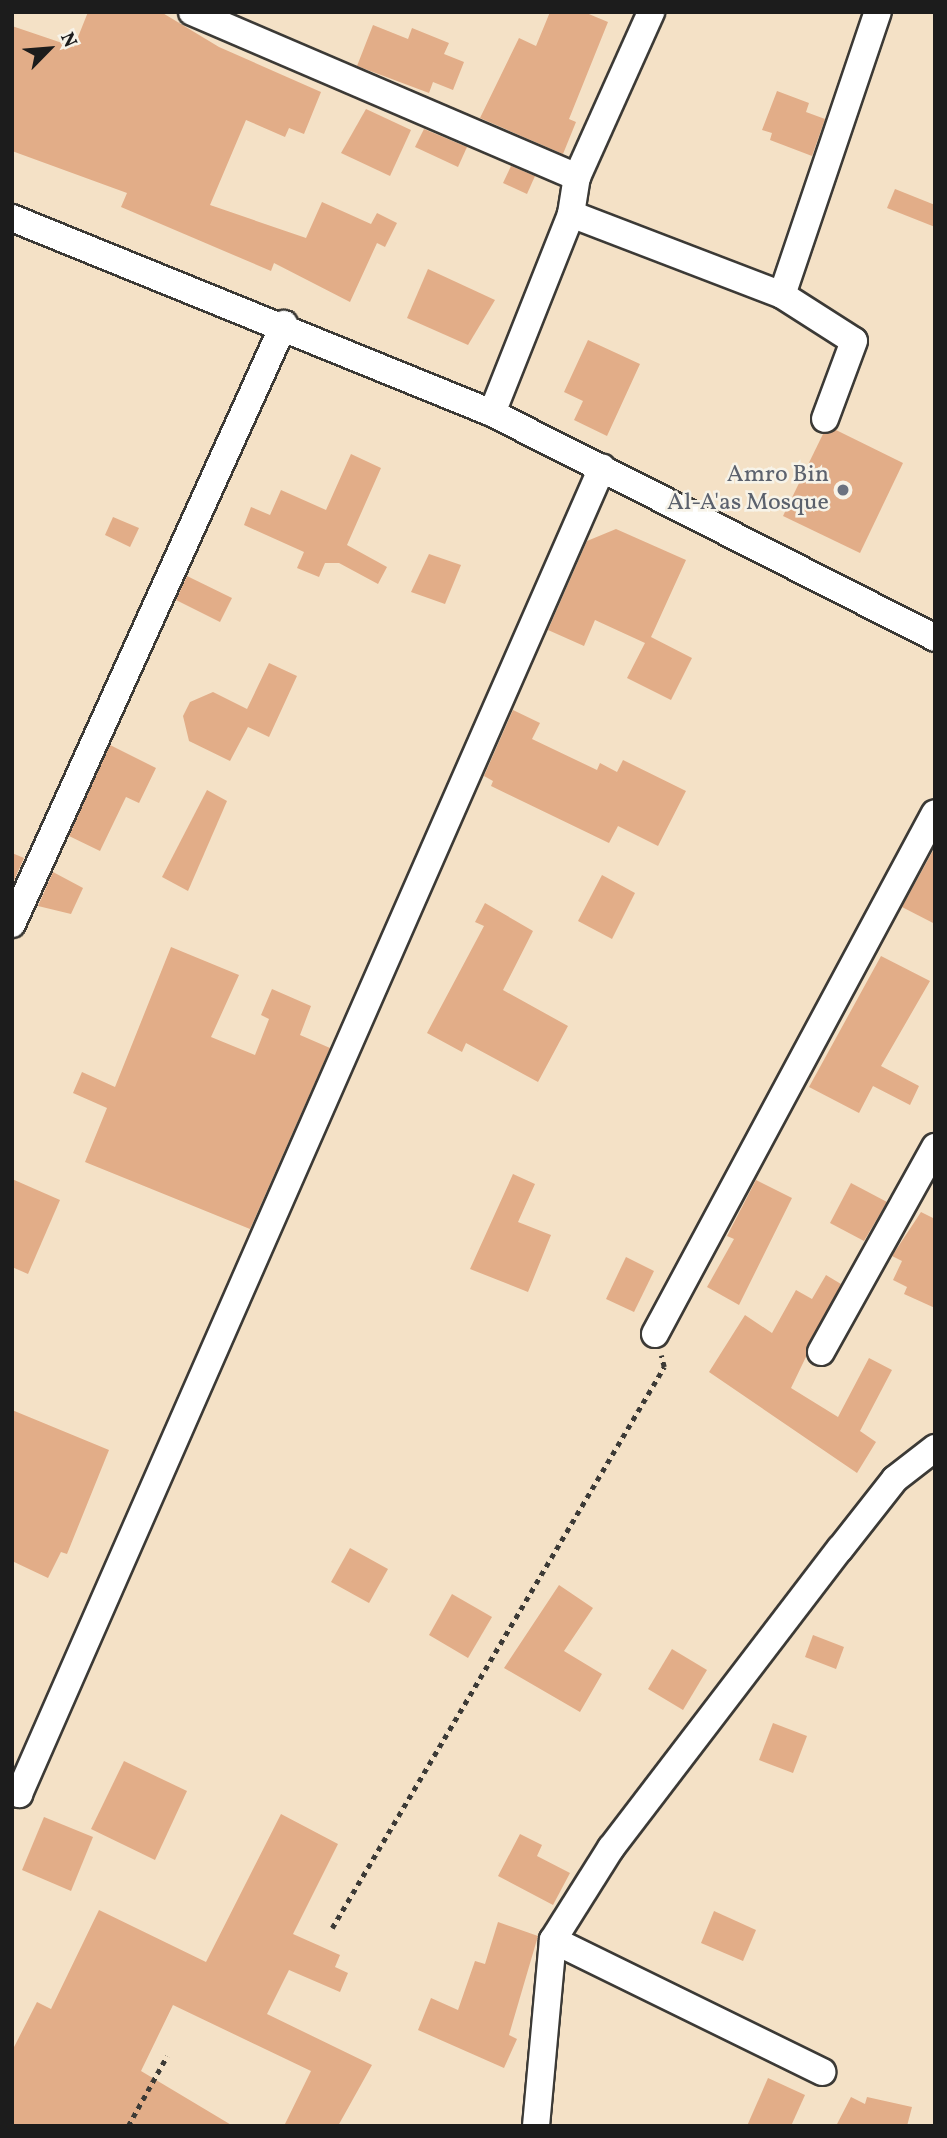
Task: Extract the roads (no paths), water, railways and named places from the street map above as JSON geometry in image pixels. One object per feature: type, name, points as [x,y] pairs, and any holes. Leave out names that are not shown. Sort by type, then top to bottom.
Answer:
[{"type":"street","points":[[192,12],[577,177]]},
{"type":"street","points":[[492,413],[571,214],[577,177],[651,12]]},
{"type":"street","points":[[782,295],[878,12]]},
{"type":"street","points":[[571,214],[782,295],[854,341],[825,419]]},
{"type":"street","points":[[12,218],[284,324],[492,413],[935,638]]},
{"type":"street","points":[[12,924],[284,324]]},
{"type":"street","points":[[12,1791],[19,1794],[602,468]]},
{"type":"street","points":[[655,1334],[935,813]]},
{"type":"street","points":[[821,1352],[935,1147]]},
{"type":"street","points":[[536,2126],[553,1940],[611,1848],[840,1549],[895,1479],[935,1448]]},
{"type":"street","points":[[553,1940],[822,2072]]},
{"type":"place","name":"Amro Bin Al-A'as Mosque","points":[[843,490]]}]
